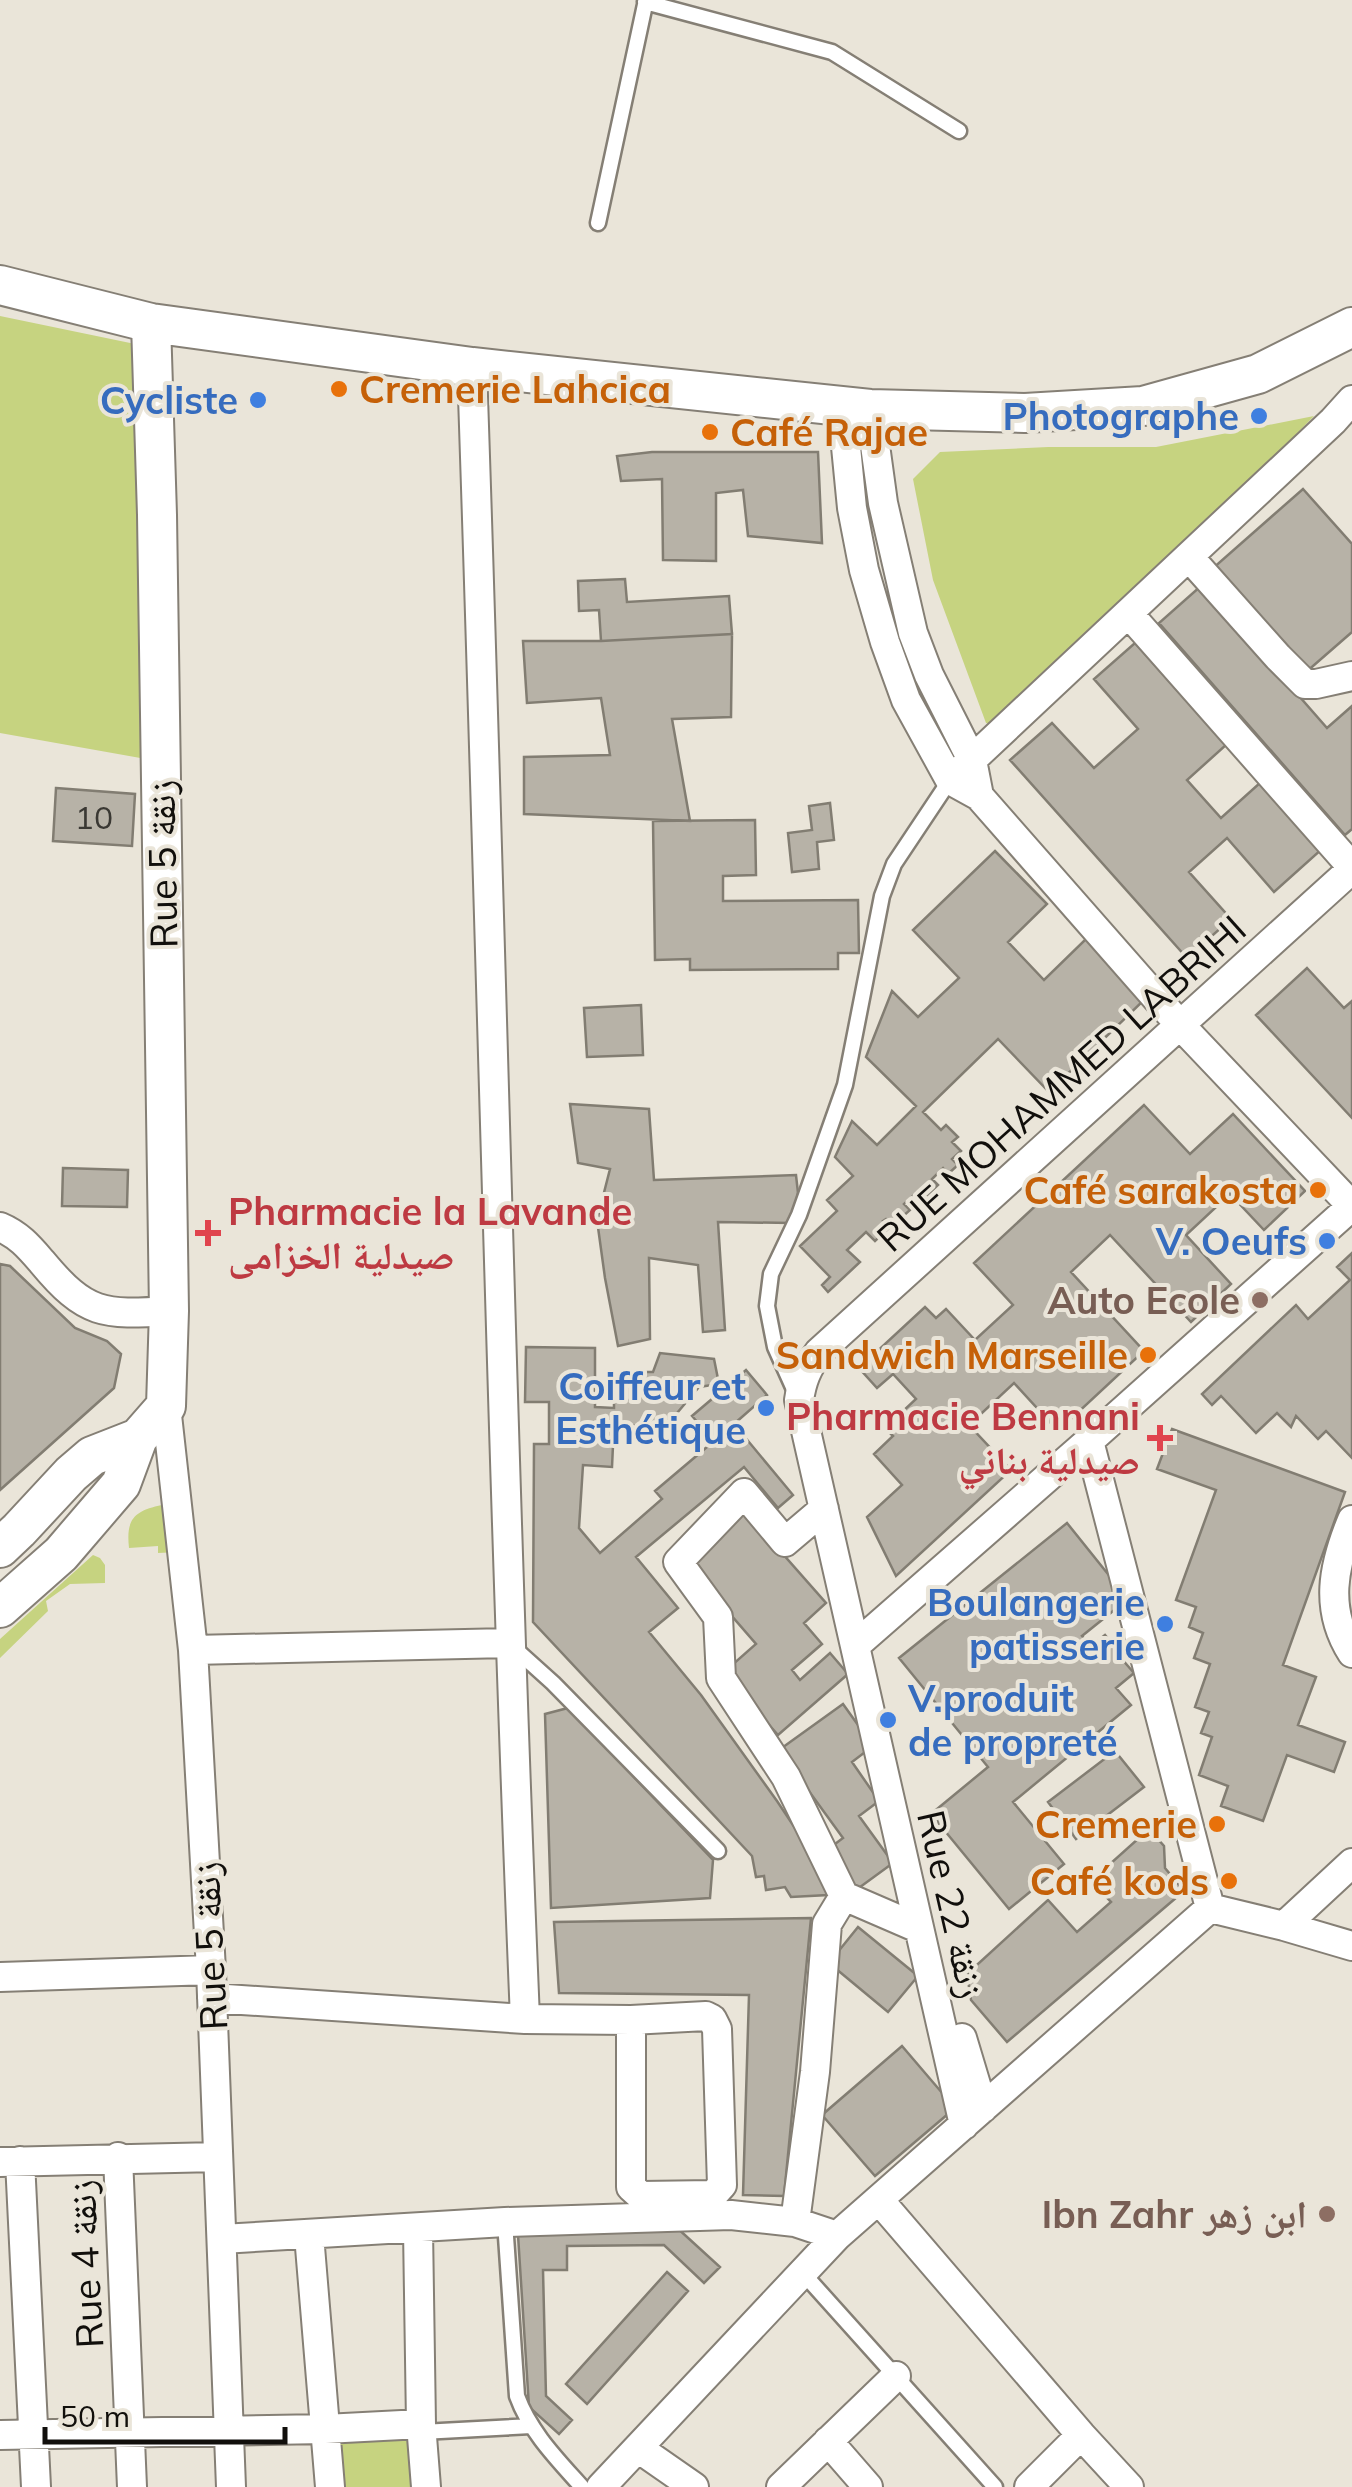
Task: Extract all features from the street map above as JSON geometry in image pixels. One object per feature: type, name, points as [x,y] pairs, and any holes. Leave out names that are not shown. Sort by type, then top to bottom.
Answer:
[{"type":"street","points":[[0,286],[151,322],[472,368],[856,407],[1025,413],[1143,406],[1258,374],[1352,327]]},
{"type":"street","name":"Rue 5 زنقة","points":[[151,322],[157,515],[166,1406],[193,1650],[231,2487]]},
{"type":"street","points":[[472,368],[492,952],[509,1643],[524,2019]]},
{"type":"street","points":[[950,780],[1352,400]]},
{"type":"street","points":[[856,407],[913,633],[972,760],[979,796]]},
{"type":"street","points":[[856,407],[852,508],[864,570],[906,700],[950,780],[979,796],[1181,1026],[1352,1206],[861,1640],[888,1706],[968,2061],[974,2117]]},
{"type":"street","points":[[1189,558],[1305,684],[1352,676]]},
{"type":"street","points":[[1129,614],[1352,868]]},
{"type":"street","name":"RUE MOHAMMED LABRIHI","points":[[799,1400],[809,1366],[820,1352],[1352,868]]},
{"type":"street","points":[[0,1227],[28,1245],[69,1292],[90,1306],[121,1314],[168,1311]]},
{"type":"street","name":"Rue 22 زنقة","points":[[799,1400],[824,1509],[861,1640],[918,1928],[974,2117]]},
{"type":"street","points":[[0,1608],[61,1554],[121,1484],[138,1438],[166,1406]]},
{"type":"street","points":[[0,1548],[92,1456],[138,1438]]},
{"type":"street","points":[[1089,1441],[1210,1908]]},
{"type":"street","points":[[824,1509],[786,1542],[744,1493],[678,1562],[718,1617],[722,1678],[786,1777],[844,1896],[918,1928]]},
{"type":"street","points":[[1352,1520],[1338,1559],[1333,1597],[1342,1638],[1352,1652]]},
{"type":"street","points":[[193,1650],[509,1643]]},
{"type":"street","points":[[1284,1926],[1352,1863]]},
{"type":"street","points":[[796,2222],[815,2072],[826,1924],[844,1896]]},
{"type":"street","points":[[1210,1908],[1352,1946]]},
{"type":"street","points":[[602,2487],[837,2236],[1210,1908]]},
{"type":"street","points":[[0,1977],[211,1984],[524,2019],[706,2016],[716,2023],[722,2185],[713,2195],[641,2196],[631,2187],[631,2020]]},
{"type":"street","points":[[36,2487],[10,2161],[218,2156]]},
{"type":"street","name":"Rue 4 زنقة","points":[[118,2158],[132,2487]]},
{"type":"street","points":[[879,2200],[1129,2487]]},
{"type":"street","points":[[222,2239],[505,2222],[730,2215],[796,2222],[837,2236]]},
{"type":"street","points":[[418,2228],[426,2487]]},
{"type":"street","points":[[309,2235],[330,2487]]},
{"type":"street","points":[[781,2487],[896,2376]]},
{"type":"street","points":[[0,2435],[422,2428]]},
{"type":"street","points":[[1029,2487],[1081,2434]]},
{"type":"street","points":[[828,2441],[868,2487]]},
{"type":"street","points":[[638,2448],[694,2487]]},
{"type":"lane","points":[[598,223],[646,1],[832,52],[960,130]]},
{"type":"lane","points":[[799,1400],[774,1347],[766,1306],[771,1274],[798,1215],[845,1085],[882,896],[894,864],[950,780]]},
{"type":"lane","points":[[509,1643],[553,1682],[718,1851]]},
{"type":"lane","points":[[505,2222],[518,2396],[531,2426],[582,2487]]},
{"type":"lane","points":[[801,2272],[995,2487]]},
{"type":"lane","points":[[422,2428],[531,2426]]},
{"type":"green space","points":[[0,316],[135,344],[146,759],[0,733]]},
{"type":"green space","points":[[1314,416],[1011,727],[986,723],[933,580],[913,479],[940,452],[1156,447]]},
{"type":"green space","points":[[162,1505],[173,1518],[179,1552],[158,1553],[158,1546],[129,1548],[134,1518],[144,1510]]},
{"type":"green space","points":[[93,1555],[105,1565],[105,1583],[70,1584],[46,1601],[48,1611],[0,1658],[0,1639]]},
{"type":"green space","points":[[410,2437],[414,2487],[340,2487],[336,2442]]},
{"type":"building","points":[[652,452],[818,452],[822,543],[748,536],[743,490],[716,493],[716,561],[663,560],[662,479],[621,481],[617,456]]},
{"type":"building","points":[[1303,489],[1352,544],[1352,632],[1305,673],[1212,569]]},
{"type":"building","points":[[625,579],[627,602],[729,596],[732,634],[601,641],[599,610],[579,611],[578,581]]},
{"type":"building","points":[[1202,585],[1327,728],[1352,706],[1352,829],[1345,835],[1159,623]]},
{"type":"building","points":[[732,634],[731,717],[672,719],[690,821],[524,814],[524,757],[610,755],[601,698],[527,703],[523,641]]},
{"type":"building","points":[[1135,643],[1226,745],[1187,780],[1221,818],[1261,782],[1322,849],[1274,892],[1227,838],[1189,872],[1231,919],[1187,958],[1010,760],[1052,723],[1094,768],[1138,729],[1094,679]]},
{"type":"building","points":[[56,788],[135,794],[132,846],[53,841]]},
{"type":"building","points":[[830,803],[834,840],[817,842],[819,869],[792,872],[788,833],[812,830],[809,806]]},
{"type":"building","points":[[755,820],[756,875],[723,876],[723,901],[858,900],[859,953],[838,953],[838,969],[690,970],[690,959],[655,960],[653,821]]},
{"type":"building","points":[[995,851],[1047,904],[1008,942],[1044,980],[1087,938],[1145,999],[1049,1092],[998,1039],[923,1112],[941,1130],[946,1125],[958,1137],[952,1142],[961,1151],[952,1159],[958,1165],[948,1174],[943,1168],[932,1179],[938,1185],[922,1200],[916,1193],[904,1204],[910,1210],[893,1225],[883,1221],[889,1228],[875,1241],[866,1232],[847,1250],[860,1262],[828,1292],[822,1285],[830,1277],[800,1246],[837,1211],[827,1200],[853,1176],[835,1157],[852,1121],[877,1145],[916,1106],[866,1057],[892,991],[918,1017],[959,978],[913,930]]},
{"type":"building","points":[[1307,968],[1344,1008],[1352,1001],[1352,1118],[1256,1015]]},
{"type":"building","points":[[641,1005],[643,1055],[587,1057],[584,1008]]},
{"type":"building","points":[[570,1104],[649,1109],[654,1180],[796,1175],[798,1193],[791,1223],[718,1222],[725,1330],[703,1332],[698,1265],[649,1258],[650,1339],[618,1346],[597,1220],[610,1169],[578,1163]]},
{"type":"building","points":[[1144,1105],[1190,1154],[1233,1114],[1305,1191],[1264,1230],[1230,1194],[1186,1235],[1231,1284],[1191,1322],[1110,1235],[1071,1272],[1144,1351],[1058,1431],[1014,1383],[969,1425],[1011,1470],[896,1576],[867,1517],[902,1485],[874,1454],[893,1436],[885,1428],[916,1399],[893,1374],[877,1388],[859,1368],[925,1307],[936,1318],[946,1309],[975,1340],[1013,1305],[974,1263]]},
{"type":"building","points":[[63,1168],[128,1170],[127,1207],[62,1206]]},
{"type":"building","points":[[1352,1253],[1352,1458],[1326,1431],[1318,1439],[1296,1416],[1291,1427],[1277,1413],[1256,1433],[1221,1396],[1212,1405],[1202,1394],[1296,1305],[1308,1319],[1350,1280],[1337,1267]]},
{"type":"building","points":[[0,1264],[10,1266],[75,1328],[107,1341],[121,1354],[114,1388],[0,1490]]},
{"type":"building","points":[[526,1347],[595,1348],[595,1407],[614,1408],[614,1400],[630,1400],[630,1372],[653,1372],[660,1353],[714,1359],[719,1384],[699,1387],[672,1419],[656,1427],[614,1424],[612,1467],[583,1465],[579,1528],[600,1553],[662,1499],[655,1491],[714,1441],[692,1416],[746,1370],[767,1395],[734,1424],[793,1495],[778,1508],[744,1467],[636,1557],[678,1608],[649,1632],[701,1695],[777,1801],[827,1876],[828,1895],[791,1897],[785,1887],[766,1890],[764,1876],[756,1877],[752,1856],[533,1622],[534,1444],[549,1444],[549,1402],[525,1402]]},
{"type":"building","points":[[1172,1429],[1345,1492],[1283,1665],[1316,1677],[1298,1725],[1345,1742],[1334,1772],[1287,1755],[1263,1821],[1221,1806],[1228,1786],[1199,1775],[1212,1737],[1201,1733],[1209,1712],[1195,1707],[1210,1664],[1194,1658],[1203,1633],[1189,1627],[1196,1607],[1176,1600],[1216,1490],[1157,1469]]},
{"type":"building","points":[[744,1510],[826,1603],[804,1623],[822,1644],[792,1670],[800,1680],[830,1653],[848,1674],[778,1735],[723,1673],[756,1644],[685,1562]]},
{"type":"building","points":[[1067,1523],[1128,1599],[1082,1636],[1091,1646],[1105,1635],[1111,1642],[1118,1636],[1130,1650],[1121,1658],[1134,1673],[1116,1688],[1131,1705],[1013,1802],[1064,1864],[1009,1909],[931,1814],[988,1767],[899,1658]]},
{"type":"building","points":[[843,1704],[873,1746],[852,1762],[879,1801],[859,1816],[893,1863],[856,1890],[827,1850],[843,1838],[779,1750]]},
{"type":"building","points":[[568,1708],[713,1860],[710,1898],[551,1908],[545,1714]]},
{"type":"building","points":[[1115,1751],[1144,1787],[1076,1839],[1048,1802]]},
{"type":"building","points":[[1149,1829],[1164,1846],[1165,1868],[1184,1891],[1007,2042],[971,2000],[967,1974],[1048,1900],[1077,1932],[1111,1902],[1091,1881]]},
{"type":"building","points":[[811,1918],[784,2196],[743,2195],[749,1995],[559,1993],[554,1922]]},
{"type":"building","points":[[858,1927],[918,1976],[888,2012],[829,1963]]},
{"type":"building","points":[[902,2046],[955,2108],[875,2176],[822,2115]]},
{"type":"building","points":[[675,2226],[720,2267],[704,2283],[664,2245],[567,2246],[567,2270],[543,2270],[546,2396],[572,2420],[559,2434],[529,2407],[518,2235]]},
{"type":"building","points":[[667,2272],[688,2291],[587,2404],[566,2384]]},
{"type":"place","name":"Cremerie Lahcica","points":[[339,389]]},
{"type":"place","name":"Cycliste","points":[[258,400]]},
{"type":"place","name":"Photographe","points":[[1259,416]]},
{"type":"place","name":"Café Rajae","points":[[710,432]]},
{"type":"place","name":"Café sarakosta","points":[[1318,1190]]},
{"type":"place","name":"Pharmacie la Lavande صيدلية الخزامى","points":[[208,1233]]},
{"type":"place","name":"V. Oeufs","points":[[1327,1241]]},
{"type":"place","name":"Auto Ecole","points":[[1260,1300]]},
{"type":"place","name":"Sandwich Marseille","points":[[1148,1355]]},
{"type":"place","name":"Coiffeur et Esthétique","points":[[766,1408]]},
{"type":"place","name":"Pharmacie Bennani صيدلية بناني","points":[[1160,1438]]},
{"type":"place","name":"Boulangerie patisserie","points":[[1165,1624]]},
{"type":"place","name":"V.produit de propreté","points":[[888,1720]]},
{"type":"place","name":"Cremerie","points":[[1217,1824]]},
{"type":"place","name":"Café kods","points":[[1229,1881]]},
{"type":"place","name":"Ibn Zahr ابن زهر","points":[[1327,2214]]}]
